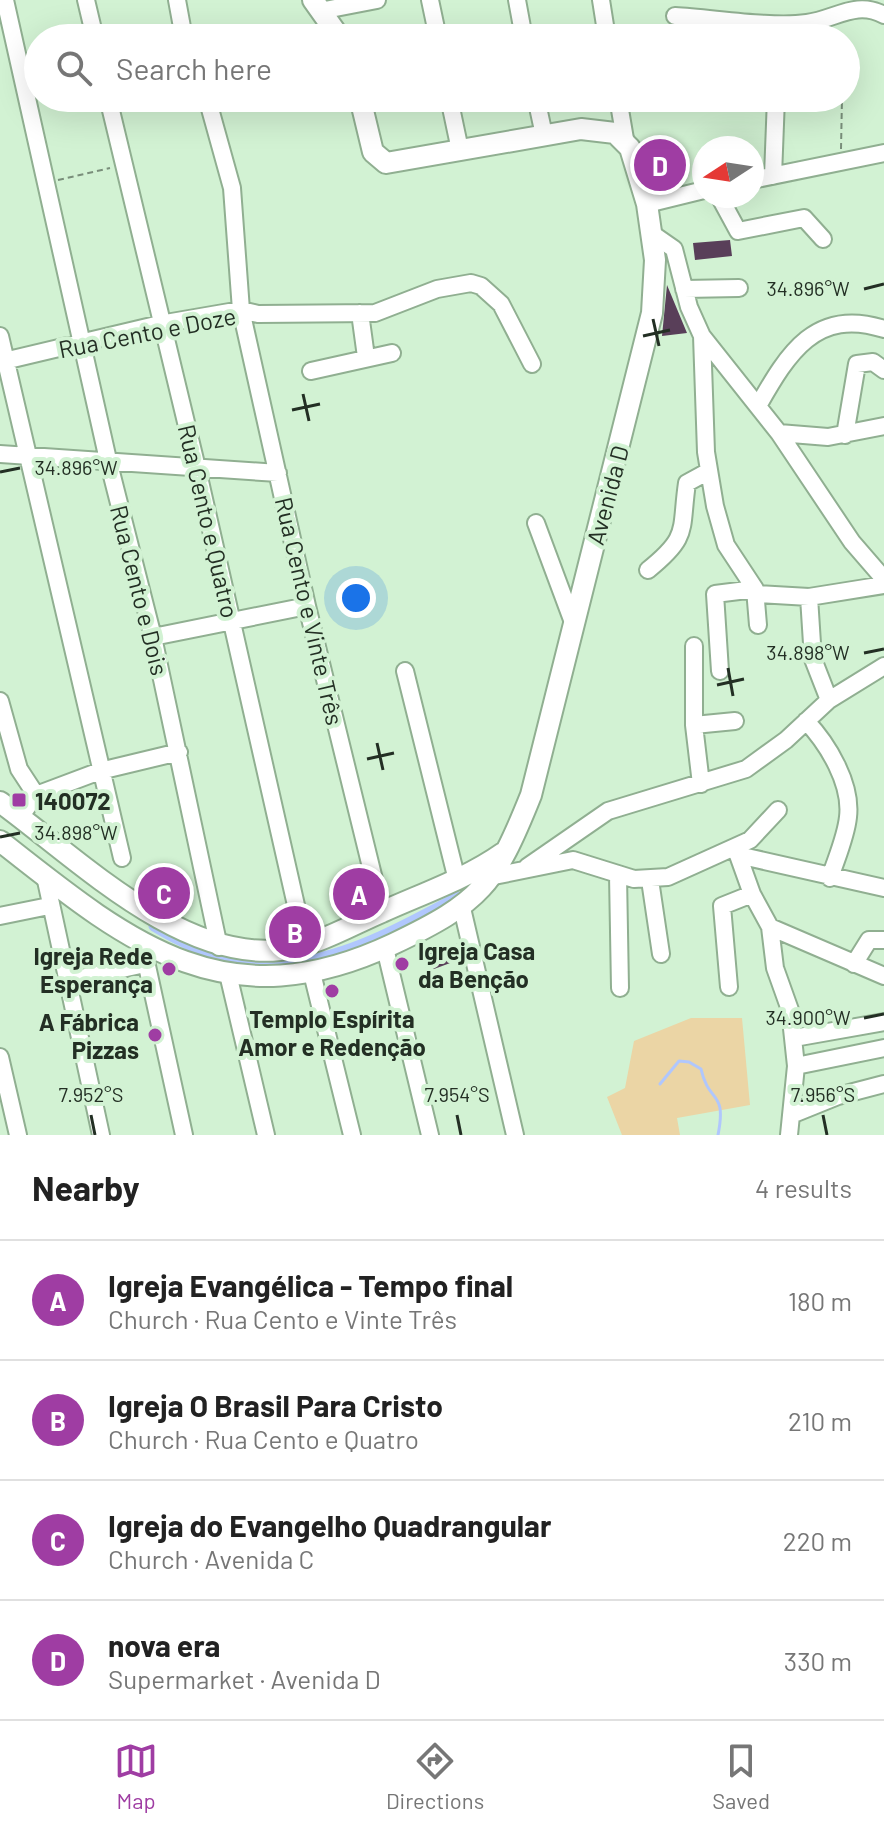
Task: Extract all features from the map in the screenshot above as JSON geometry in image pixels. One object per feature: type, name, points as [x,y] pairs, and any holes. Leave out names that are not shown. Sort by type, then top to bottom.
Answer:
[{"type":"main road","points":[[316,6],[330,24]]},
{"type":"main road","points":[[363,112],[373,152],[386,163],[544,135],[605,130],[625,139]]},
{"type":"main road","name":"Avenida D","points":[[0,841],[142,943],[172,958],[228,974],[276,978],[312,973],[385,948],[462,908],[494,876],[531,795],[652,313],[655,260],[647,204],[625,139]]},
{"type":"main road","points":[[0,802],[161,920],[219,947],[258,952],[305,945],[457,880],[509,848]]},
{"type":"street","name":"Rua Cento e Dois","points":[[2,0],[24,92]]},
{"type":"street","points":[[86,0],[92,24]]},
{"type":"street","points":[[177,0],[179,24]]},
{"type":"street","points":[[316,6],[377,0]]},
{"type":"street","points":[[430,0],[435,24]]},
{"type":"street","points":[[517,0],[521,24]]},
{"type":"street","points":[[601,0],[605,24]]},
{"type":"street","points":[[675,16],[804,23],[846,4],[871,8],[884,15]]},
{"type":"street","name":"Rua Cento e Dois","points":[[29,112],[108,460],[153,637],[219,947]]},
{"type":"street","name":"Rua Cento e Quatro","points":[[111,112],[233,622],[305,945]]},
{"type":"street","name":"Rua Cento e Vinte Três","points":[[211,112],[232,188],[241,310],[307,606],[382,912]]},
{"type":"street","points":[[452,112],[460,150]]},
{"type":"street","points":[[539,112],[544,135]]},
{"type":"street","points":[[620,112],[625,139]]},
{"type":"street","points":[[773,176],[775,112]]},
{"type":"street","points":[[764,178],[884,153]]},
{"type":"street","points":[[647,204],[692,193]]},
{"type":"street","points":[[726,208],[738,231],[804,218],[823,239]]},
{"type":"street","points":[[651,233],[674,249],[684,289],[702,336],[779,433],[852,542],[884,582],[809,597],[755,591],[715,594],[720,671]]},
{"type":"street","name":"Rua Cento e Doze","points":[[3,361],[160,324],[241,310],[258,314],[375,313],[437,289],[471,283],[481,286],[501,304],[532,364]]},
{"type":"street","points":[[684,289],[739,288]]},
{"type":"street","points":[[360,313],[366,357]]},
{"type":"street","points":[[758,406],[786,359],[812,334],[846,321],[884,329]]},
{"type":"street","points":[[0,336],[3,361],[122,858]]},
{"type":"street","points":[[702,336],[709,471],[722,535],[755,591],[758,625]]},
{"type":"street","points":[[311,371],[392,353]]},
{"type":"street","points":[[845,435],[856,367],[867,361],[884,370]]},
{"type":"street","points":[[779,433],[845,435],[884,426]]},
{"type":"street","points":[[0,454],[278,473]]},
{"type":"street","points":[[648,570],[668,554],[681,535],[686,516],[687,483],[709,471]]},
{"type":"street","points":[[536,523],[574,625]]},
{"type":"street","points":[[809,597],[813,659],[829,700]]},
{"type":"street","points":[[153,637],[307,606]]},
{"type":"street","points":[[694,646],[694,725],[701,784]]},
{"type":"street","points":[[527,867],[608,811],[746,769],[786,740],[829,700],[884,666]]},
{"type":"street","points":[[405,671],[457,880]]},
{"type":"street","points":[[0,701],[19,769],[36,795]]},
{"type":"street","points":[[694,725],[735,721]]},
{"type":"street","points":[[806,721],[827,748],[848,803],[847,823],[830,878]]},
{"type":"street","points":[[20,817],[36,795],[100,771],[179,752]]},
{"type":"street","points":[[494,876],[573,860],[588,862],[618,875],[650,880],[687,872],[736,852],[778,810]]},
{"type":"street","points":[[736,852],[830,878],[884,888]]},
{"type":"street","points":[[736,852],[752,894],[770,927],[775,968],[790,1010],[796,1066],[789,1135]]},
{"type":"street","points":[[618,875],[620,988]]},
{"type":"street","points":[[45,876],[49,906],[101,1135]]},
{"type":"street","points":[[650,880],[661,954]]},
{"type":"street","points":[[729,987],[722,906],[752,894]]},
{"type":"street","points":[[0,916],[49,906]]},
{"type":"street","points":[[462,908],[515,1135]]},
{"type":"street","points":[[770,927],[884,976]]},
{"type":"street","points":[[854,964],[869,940],[884,940]]},
{"type":"street","points":[[142,943],[184,1135]]},
{"type":"street","points":[[385,948],[430,1135]]},
{"type":"street","points":[[67,981],[145,964]]},
{"type":"street","points":[[312,973],[352,1135]]},
{"type":"street","points":[[228,974],[266,1135]]},
{"type":"street","points":[[794,1038],[884,1022]]},
{"type":"street","points":[[796,1066],[884,1048]]},
{"type":"street","points":[[0,1057],[18,1135]]},
{"type":"street","points":[[791,1115],[838,1096],[884,1084]]},
{"type":"path","points":[[841,162],[842,112]]},
{"type":"path","points":[[46,183],[123,165]]},
{"type":"shaded area","points":[[691,1018],[742,1018],[750,1105],[677,1118],[680,1135],[622,1135],[607,1097],[625,1088],[634,1041]]},
{"type":"building","points":[[671,137],[682,184],[656,190],[641,142]]},
{"type":"building","points":[[730,240],[732,256],[695,260],[693,243]]},
{"type":"building","points":[[667,285],[687,333],[662,336]]},
{"type":"building","points":[[459,943],[461,959],[426,972],[424,955]]},
{"type":"waterway","points":[[154,926],[196,948],[235,960],[273,964],[309,960],[344,951],[458,897]]},
{"type":"waterway","points":[[660,1084],[679,1061],[689,1062],[701,1069],[708,1088],[719,1103],[718,1135]]},
{"type":"place","name":"nova era","points":[[660,165]]},
{"type":"place","name":"140072","points":[[19,800]]},
{"type":"place","name":"Igreja do Evangelho Quadrangular","points":[[164,893]]},
{"type":"place","name":"Igreja Evangélica - Tempo final","points":[[359,894]]},
{"type":"place","name":"Igreja O Brasil Para Cristo","points":[[295,932]]},
{"type":"place","name":"Igreja Casa da Benção","points":[[402,964]]},
{"type":"place","name":"Igreja Rede Esperança","points":[[169,969]]},
{"type":"place","name":"Templo Espírita Amor e Redenção","points":[[332,991]]},
{"type":"place","name":"A Fábrica Pizzas","points":[[155,1035]]}]
